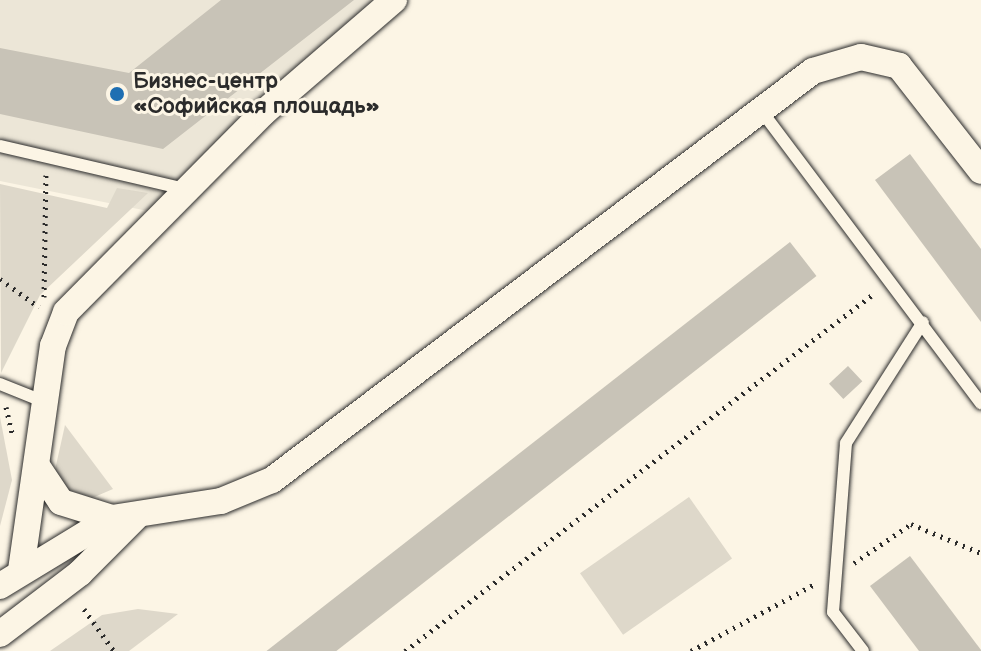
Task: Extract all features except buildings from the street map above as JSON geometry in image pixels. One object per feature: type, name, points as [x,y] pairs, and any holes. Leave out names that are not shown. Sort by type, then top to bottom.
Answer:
[{"type":"street","points":[[10,578],[37,466],[53,346],[66,312],[185,189],[393,0]]},
{"type":"street","points":[[10,578],[124,518],[221,501],[272,480],[763,113],[813,71],[861,57],[899,66],[981,171]]},
{"type":"street","points":[[37,466],[61,502],[124,518]]},
{"type":"street","points":[[0,634],[80,573],[124,518]]},
{"type":"lane","points":[[763,113],[981,403]]},
{"type":"lane","points":[[0,146],[185,189]]},
{"type":"lane","points":[[863,651],[833,612],[846,443],[923,322]]},
{"type":"lane","points":[[0,384],[45,402]]},
{"type":"path","points":[[0,279],[43,310],[46,157]]},
{"type":"path","points":[[405,651],[892,281]]},
{"type":"path","points":[[691,651],[836,576],[911,524],[981,553]]},
{"type":"path","points":[[84,609],[114,651]]},
{"type":"shaded area","points":[[0,0],[378,0],[153,212],[0,181]]},
{"type":"shaded area","points":[[0,184],[107,208],[117,188],[148,193],[40,295],[1,373]]},
{"type":"shaded area","points":[[0,417],[12,480],[0,526]]},
{"type":"shaded area","points":[[65,425],[113,489],[92,498],[64,488],[55,470]]},
{"type":"shaded area","points":[[689,497],[732,558],[623,635],[580,573]]},
{"type":"shaded area","points":[[138,609],[178,614],[129,651],[50,651],[102,615]]},
{"type":"place","name":"Бизнес-центр «Софийская площадь»","points":[[117,94]]}]
